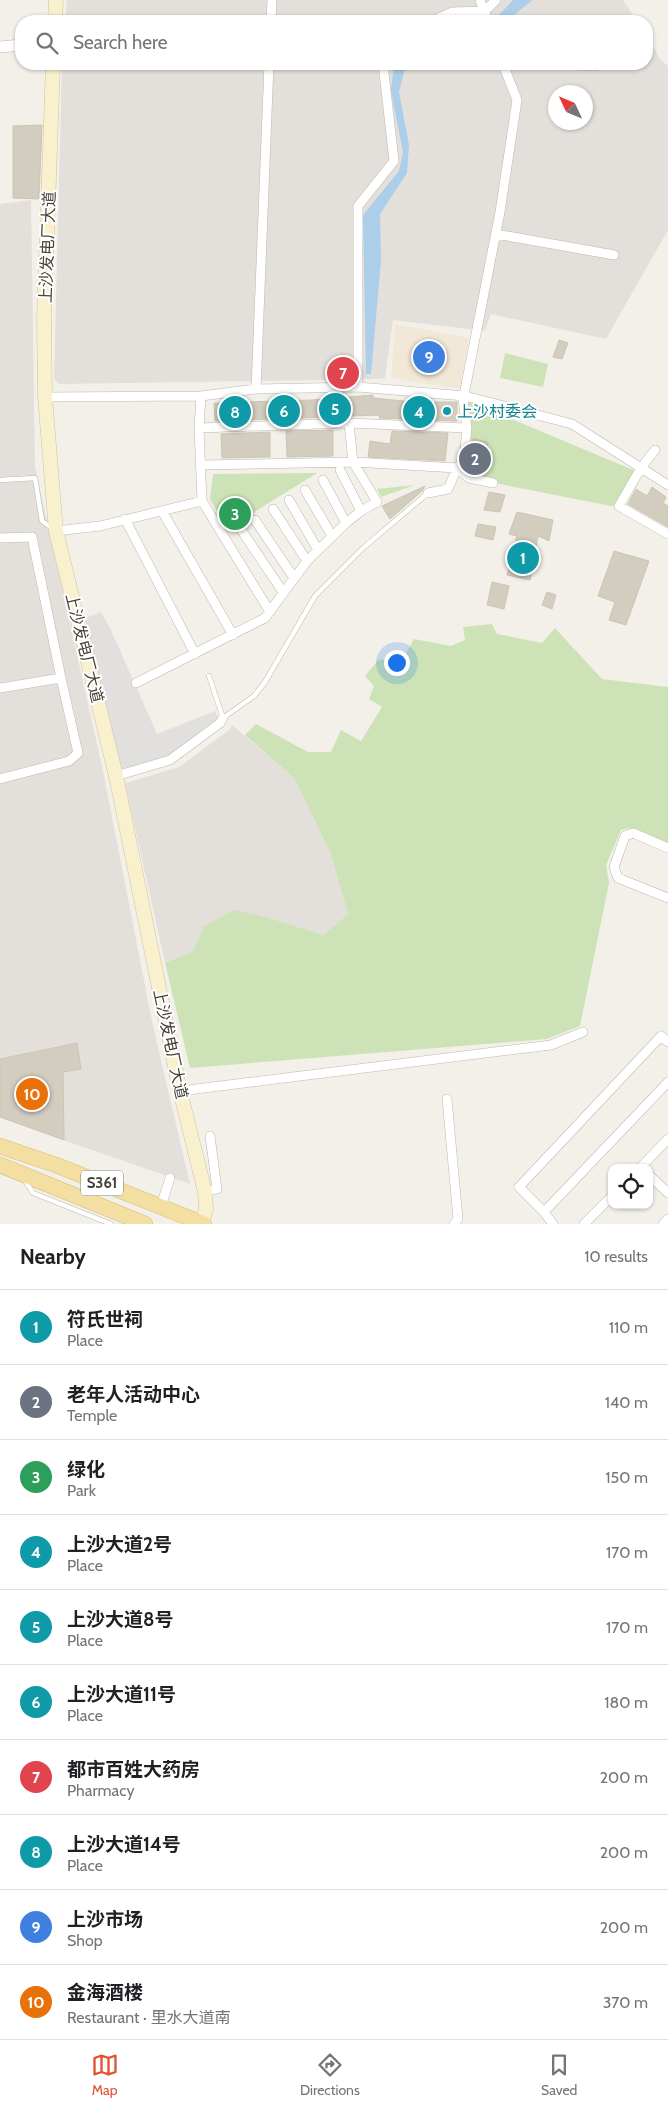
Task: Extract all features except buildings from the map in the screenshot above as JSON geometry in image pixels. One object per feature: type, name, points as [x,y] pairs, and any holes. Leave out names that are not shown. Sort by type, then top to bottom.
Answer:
[{"type":"main road","points":[[55,15],[56,0]]},
{"type":"main road","name":"上沙发电厂大道","points":[[53,70],[44,318],[45,397],[56,531],[116,776],[180,1091],[205,1192],[206,1209],[203,1224]]},
{"type":"main road","name":"S361","points":[[0,1146],[162,1206],[203,1224]]},
{"type":"main road","name":"S361","points":[[0,1166],[145,1224]]},
{"type":"street","points":[[271,15],[272,0]]},
{"type":"street","points":[[480,0],[486,15]]},
{"type":"street","points":[[445,15],[452,12],[485,11],[496,0]]},
{"type":"street","points":[[0,47],[15,46]]},
{"type":"street","points":[[256,389],[269,70]]},
{"type":"street","points":[[358,387],[358,206],[394,161],[384,70]]},
{"type":"street","points":[[428,492],[448,489],[457,468],[464,460],[467,428],[463,400],[496,234],[516,100],[505,70]]},
{"type":"street","points":[[496,234],[614,255]]},
{"type":"street","points":[[45,397],[200,396],[256,389],[358,387],[465,396],[572,424],[668,485]]},
{"type":"street","points":[[200,396],[199,428],[202,501],[270,612]]},
{"type":"street","points":[[199,428],[349,423],[467,428]]},
{"type":"street","points":[[136,683],[262,621],[307,561],[346,523],[361,511],[377,502],[353,462],[349,423]]},
{"type":"street","points":[[655,450],[641,468],[619,506],[668,534]]},
{"type":"street","points":[[202,465],[353,462],[457,468],[469,478],[493,483]]},
{"type":"street","points":[[340,470],[361,511]]},
{"type":"street","points":[[323,480],[346,523]]},
{"type":"street","points":[[305,490],[332,536]]},
{"type":"street","points":[[289,500],[318,550]]},
{"type":"street","points":[[56,531],[100,526],[202,501]]},
{"type":"street","points":[[273,509],[307,561]]},
{"type":"street","points":[[162,511],[233,635]]},
{"type":"street","points":[[125,519],[195,654]]},
{"type":"street","points":[[255,520],[294,578]]},
{"type":"street","points":[[240,528],[283,592]]},
{"type":"street","points":[[0,538],[32,537],[78,753],[69,761],[0,778]]},
{"type":"street","points":[[0,688],[61,678]]},
{"type":"street","points":[[116,776],[170,760],[220,723],[223,718]]},
{"type":"street","points":[[668,848],[633,834],[625,836],[614,867],[618,878],[668,898]]},
{"type":"street","points":[[180,1091],[551,1046],[583,1032]]},
{"type":"street","points":[[553,1224],[520,1187],[661,1036],[668,1042]]},
{"type":"street","points":[[544,1212],[668,1082]]},
{"type":"street","points":[[447,1099],[458,1218],[454,1224]]},
{"type":"street","points":[[205,1192],[217,1189],[210,1136]]},
{"type":"street","points":[[644,1164],[668,1139]]},
{"type":"street","points":[[0,1175],[20,1174]]},
{"type":"street","points":[[162,1206],[170,1178]]},
{"type":"street","points":[[653,1179],[668,1193]]},
{"type":"street","points":[[584,1224],[608,1200]]},
{"type":"street","points":[[664,1224],[668,1219]]},
{"type":"lane","points":[[0,480],[35,478],[42,521],[56,531]]},
{"type":"lane","points":[[209,676],[223,718],[254,696],[316,596],[363,548],[428,492]]},
{"type":"lane","points":[[20,1174],[33,1192],[111,1224]]},
{"type":"shaded area","points":[[67,0],[623,0],[633,15],[66,15]]},
{"type":"shaded area","points":[[653,47],[661,60],[668,66],[668,230],[606,339],[491,314],[485,331],[393,320],[385,378],[59,384],[54,379],[62,70],[653,70]]},
{"type":"shaded area","points":[[31,200],[35,467],[103,771],[153,1026],[190,1184],[63,1140],[63,1072],[81,1069],[77,1043],[0,1059],[0,204]]},
{"type":"shaded area","points":[[395,324],[469,338],[460,387],[426,384],[391,377]]},
{"type":"shaded area","points":[[101,612],[110,628],[157,734],[215,711],[220,723],[170,760],[116,776],[78,621]]},
{"type":"shaded area","points":[[232,725],[294,778],[330,852],[348,914],[323,935],[270,918],[203,927],[193,951],[165,963],[125,783],[179,767],[229,730]]},
{"type":"green space","points":[[505,353],[548,364],[543,387],[500,378]]},
{"type":"green space","points":[[466,400],[638,472],[619,506],[469,478],[457,468],[464,460]]},
{"type":"green space","points":[[317,473],[227,529],[210,499],[213,474]]},
{"type":"green space","points":[[415,485],[381,497],[377,489]]},
{"type":"green space","points":[[492,624],[497,634],[542,643],[555,628],[602,679],[668,687],[668,844],[629,828],[621,830],[606,865],[609,883],[580,1026],[547,1039],[190,1068],[165,963],[193,951],[203,927],[234,910],[270,918],[323,935],[348,914],[330,852],[294,778],[245,735],[256,724],[308,752],[331,752],[341,730],[361,741],[382,707],[369,699],[374,686],[365,676],[378,660],[403,659],[414,639],[451,646],[465,640],[463,627]]},
{"type":"water","points":[[513,0],[533,0],[514,15],[499,15]]},
{"type":"water","points":[[393,70],[404,70],[399,92],[409,145],[407,173],[380,214],[381,260],[371,374],[366,374],[363,215],[399,171],[403,152],[391,91]]},
{"type":"place","name":"上沙市场","points":[[429,357]]},
{"type":"place","name":"都市百姓大药房","points":[[343,373]]},
{"type":"place","name":"上沙大道8号","points":[[335,409]]},
{"type":"place","name":"上沙大道11号","points":[[284,411]]},
{"type":"place","name":"上沙村委会","points":[[447,411]]},
{"type":"place","name":"上沙大道14号","points":[[235,412]]},
{"type":"place","name":"上沙大道2号","points":[[419,412]]},
{"type":"place","name":"老年人活动中心","points":[[475,459]]},
{"type":"place","name":"绿化","points":[[235,514]]},
{"type":"place","name":"符氏世祠","points":[[523,558]]},
{"type":"place","name":"金海酒楼","points":[[32,1094]]}]
